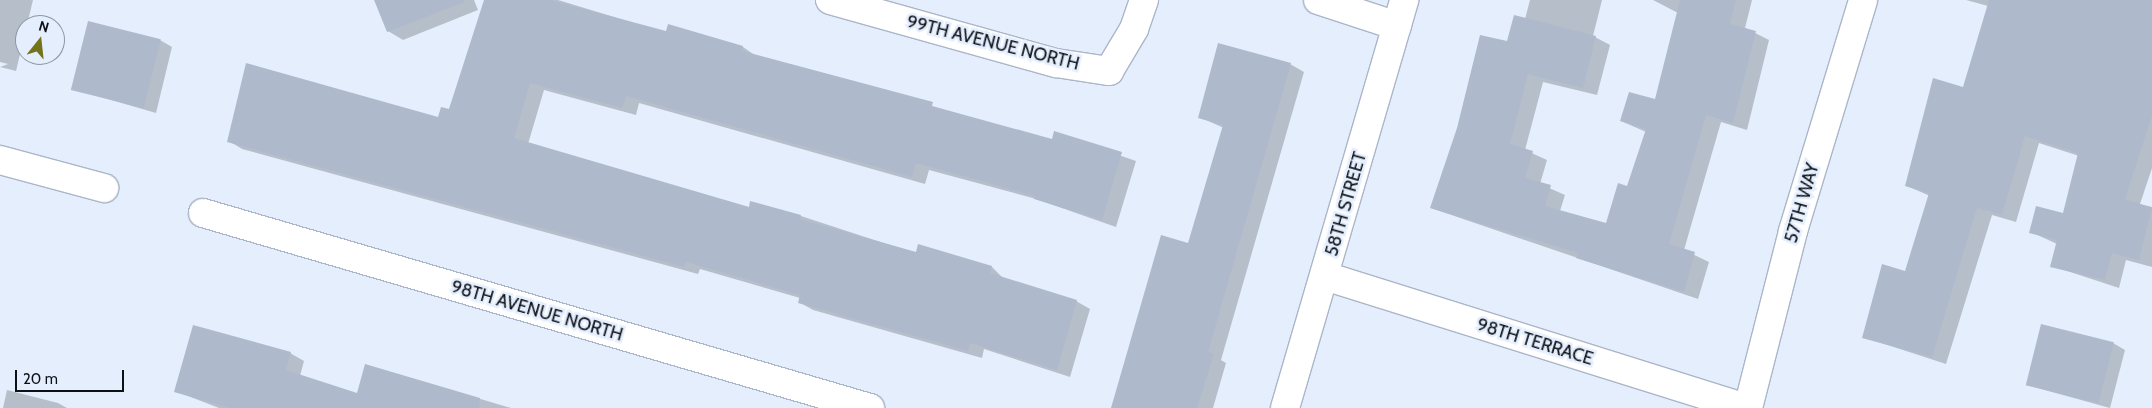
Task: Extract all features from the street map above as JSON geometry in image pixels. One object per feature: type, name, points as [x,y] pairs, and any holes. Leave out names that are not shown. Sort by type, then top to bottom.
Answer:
[{"type":"street","name":"99TH AVENUE NORTH","points":[[830,0],[1056,63],[1109,71],[1134,30],[1144,0]]},
{"type":"street","points":[[1318,0],[1401,13]]},
{"type":"street","name":"57TH WAY","points":[[1746,408],[1794,230],[1863,0]]},
{"type":"street","name":"58TH STREET","points":[[1285,408],[1326,276],[1401,13]]},
{"type":"street","points":[[0,160],[104,188]]},
{"type":"street","name":"98TH AVENUE NORTH","points":[[203,213],[870,408]]},
{"type":"street","name":"98TH TERRACE","points":[[1326,276],[1746,408]]},
{"type":"building","points":[[374,0],[464,0],[464,2],[387,32]]},
{"type":"building","points":[[484,0],[550,0],[666,31],[668,24],[743,46],[742,51],[933,102],[932,106],[1052,139],[1054,131],[1122,152],[1102,220],[1034,199],[1035,196],[916,163],[912,177],[626,96],[622,108],[530,83],[514,138],[749,207],[750,201],[801,215],[800,219],[916,252],[918,244],[992,266],[990,273],[1077,300],[1057,370],[970,343],[968,351],[798,303],[800,295],[686,262],[684,267],[227,142],[246,63],[438,117],[441,107],[449,109]]},
{"type":"building","points":[[1680,0],[1736,0],[1730,24],[1756,31],[1733,123],[1706,115],[1669,244],[1695,252],[1684,292],[1576,258],[1578,253],[1430,208],[1457,128],[1480,35],[1507,41],[1514,15],[1596,36],[1583,88],[1528,74],[1510,144],[1533,151],[1525,178],[1551,185],[1545,206],[1606,223],[1618,183],[1627,186],[1646,129],[1620,121],[1629,92],[1655,99]]},
{"type":"building","points":[[1989,0],[2152,0],[2152,116],[2125,199],[2152,208],[2139,260],[2112,253],[2105,280],[2050,267],[2057,240],[2029,233],[2036,206],[2063,213],[2078,153],[2025,136],[2002,215],[1977,208],[1932,357],[1862,338],[1882,264],[1905,271],[1929,193],[1905,186],[1933,78],[1963,87]]},
{"type":"building","points":[[88,21],[161,39],[144,108],[71,90]]},
{"type":"building","points":[[1218,43],[1291,63],[1208,352],[1214,354],[1197,408],[1111,408],[1161,235],[1188,243],[1223,125],[1198,118]]},
{"type":"building","points":[[2041,324],[2114,342],[2099,403],[2026,385]]},
{"type":"building","points":[[193,325],[291,352],[286,370],[357,393],[365,364],[480,398],[479,408],[230,408],[174,392]]}]
